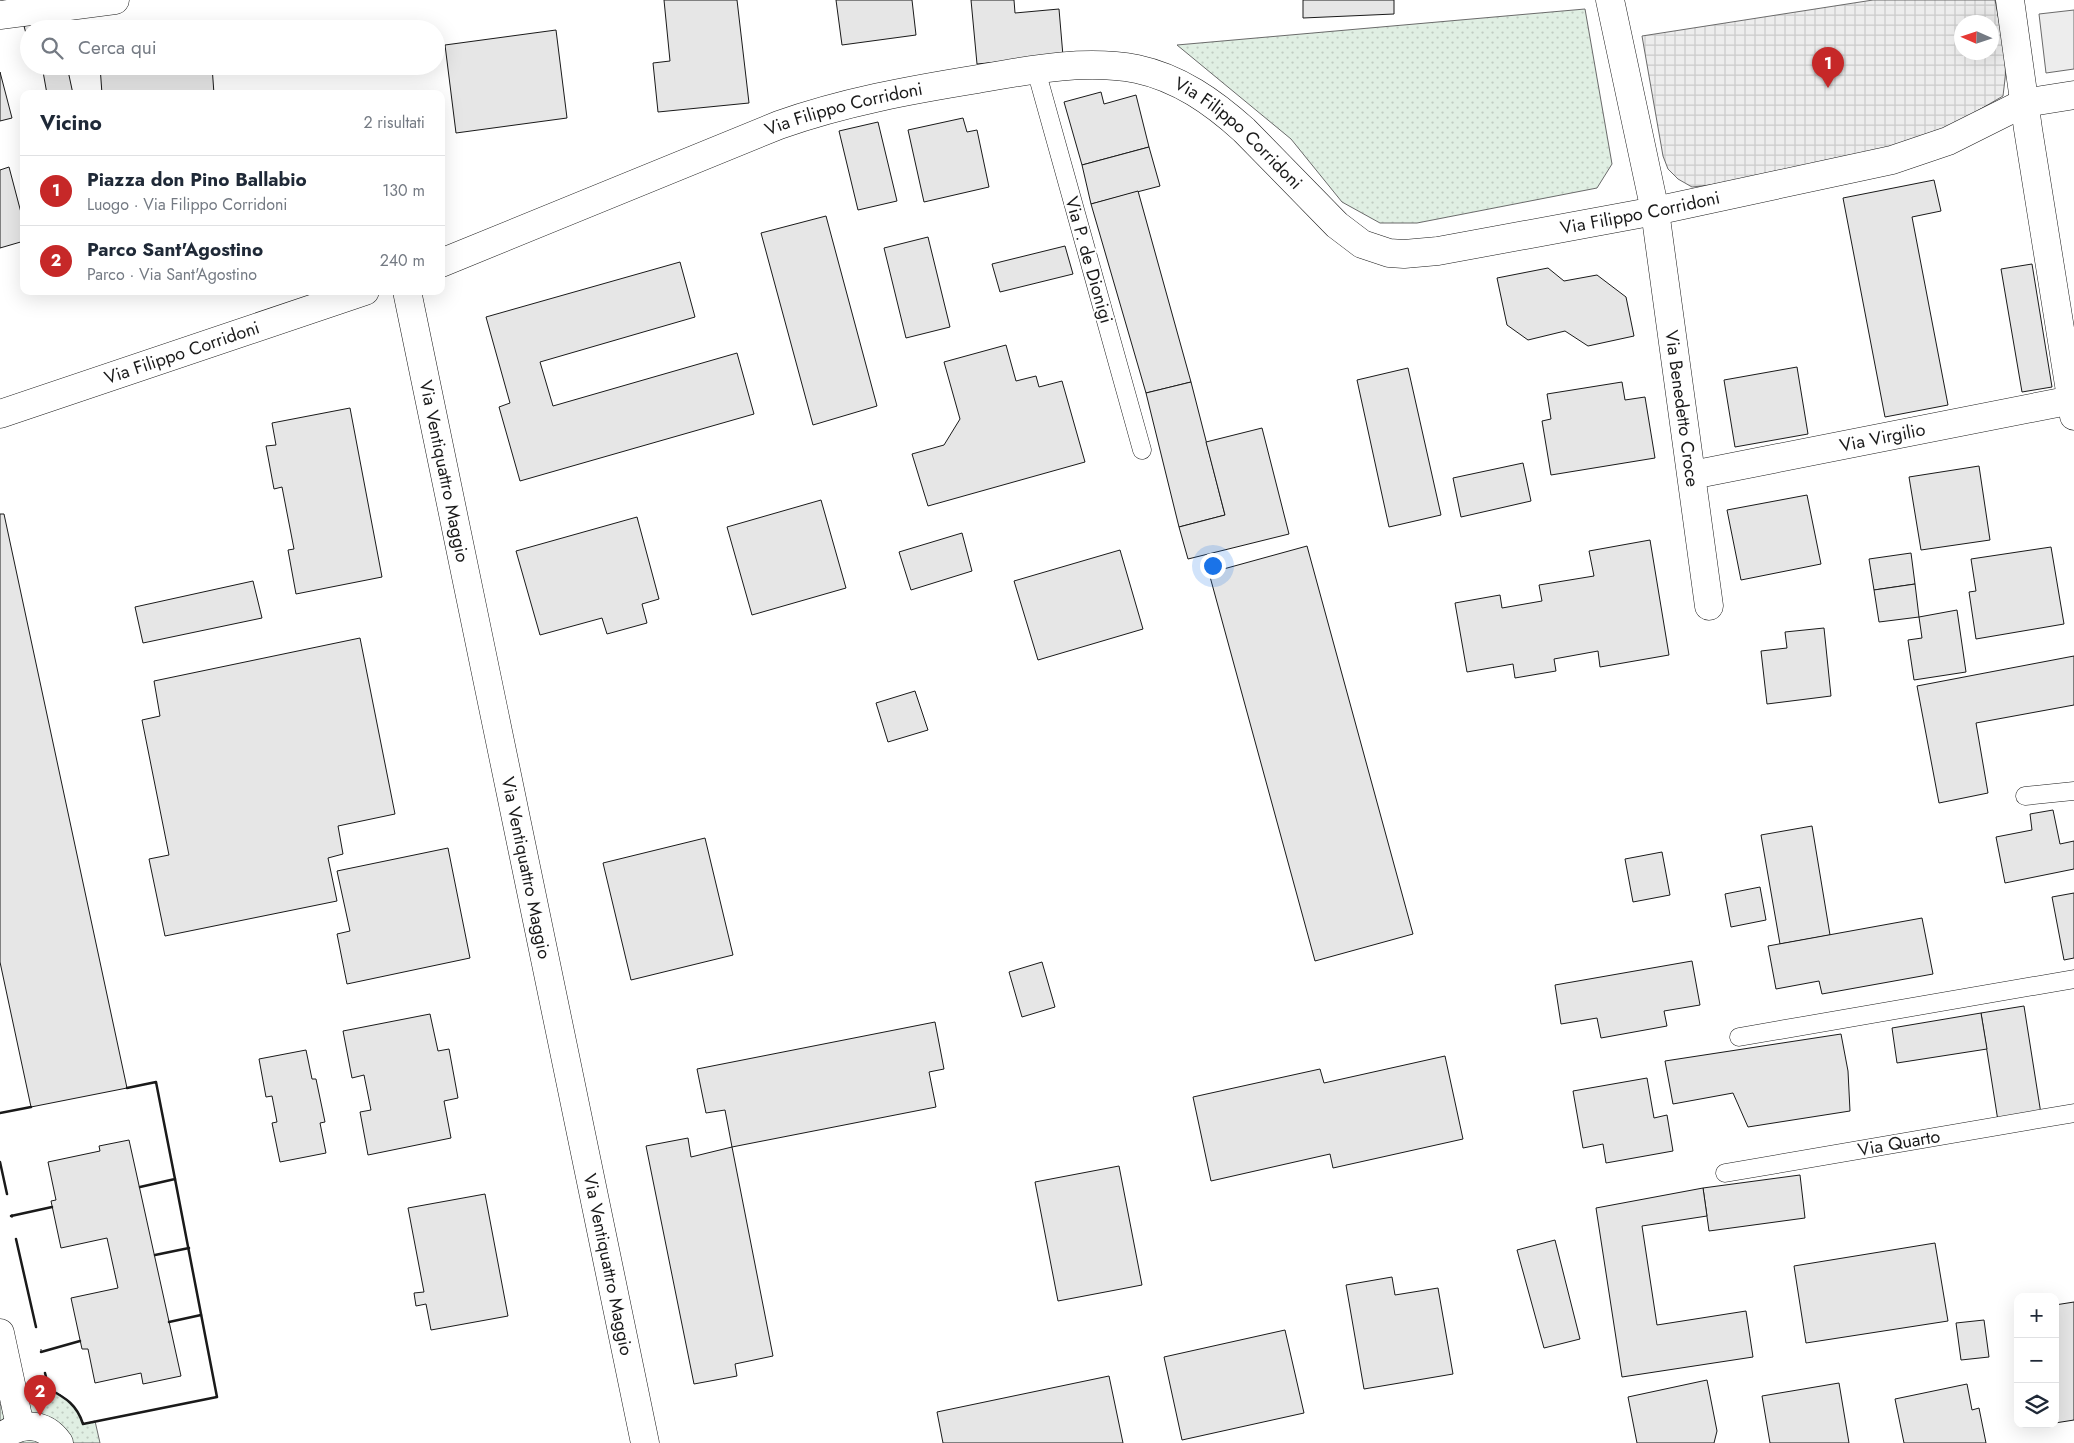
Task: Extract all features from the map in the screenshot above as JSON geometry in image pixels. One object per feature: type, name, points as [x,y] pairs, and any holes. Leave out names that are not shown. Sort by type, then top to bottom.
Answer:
[{"type":"street","points":[[0,15],[115,0]]},
{"type":"street","name":"Via Benedetto Croce","points":[[1610,0],[1655,211],[1709,606]]},
{"type":"street","name":"Via Virgilio","points":[[1692,475],[2073,408],[2024,102],[2010,0]]},
{"type":"street","name":"Via Filippo Corridoni","points":[[445,261],[779,125],[822,110],[879,96],[1036,70],[1096,65],[1135,69],[1170,79],[1190,89],[1226,114],[1244,130],[1336,225],[1356,240],[1375,250],[1404,254],[1438,251],[1655,211],[1911,155],[1948,141],[2024,102],[2074,95]]},
{"type":"street","name":"Via Filippo Corridoni","points":[[0,414],[353,295]]},
{"type":"street","name":"Via Ventiquattro Maggio","points":[[408,295],[645,1443]]},
{"type":"street","points":[[0,1333],[10,1433],[32,1426],[44,1429],[55,1436],[59,1443]]},
{"type":"lane","name":"Via P. de Dionigi","points":[[1036,70],[1142,450]]},
{"type":"lane","points":[[2026,796],[2074,791]]},
{"type":"lane","points":[[1739,1037],[2074,979]]},
{"type":"lane","name":"Via Quarto","points":[[1725,1173],[2074,1114]]},
{"type":"green space","points":[[1585,9],[1612,164],[1597,188],[1417,223],[1380,223],[1342,202],[1291,139],[1177,45]]},
{"type":"green space","points":[[49,1389],[61,1395],[74,1407],[83,1424],[95,1421],[100,1443],[0,1443],[0,1405]]},
{"type":"shaded area","points":[[1873,0],[1995,0],[1998,15],[1954,15],[1954,60],[1999,60],[1999,21],[2007,62],[2003,96],[1924,142],[1711,185],[1692,187],[1678,179],[1668,169],[1663,156],[1642,36]]},
{"type":"shaded area","points":[[2074,10],[2074,69],[2046,73],[2039,14]]},
{"type":"building","points":[[664,0],[737,0],[749,103],[658,112],[653,63],[670,61]]},
{"type":"building","points":[[836,0],[912,0],[916,35],[842,45]]},
{"type":"building","points":[[971,0],[1014,0],[1015,13],[1059,9],[1063,56],[977,64]]},
{"type":"building","points":[[1303,0],[1394,0],[1394,14],[1303,18]]},
{"type":"building","points":[[556,30],[567,118],[456,133],[445,45]]},
{"type":"building","points":[[0,72],[12,118],[0,121]]},
{"type":"building","points":[[44,75],[69,75],[72,90],[46,90]]},
{"type":"building","points":[[101,75],[213,75],[214,90],[102,90]]},
{"type":"building","points":[[1101,92],[1104,104],[1136,95],[1149,147],[1082,165],[1064,102]]},
{"type":"building","points":[[963,118],[967,132],[977,130],[989,187],[924,202],[908,130]]},
{"type":"building","points":[[878,122],[897,201],[858,210],[839,131]]},
{"type":"building","points":[[1149,147],[1160,186],[1091,204],[1082,165]]},
{"type":"building","points":[[9,167],[20,209],[20,242],[0,248],[0,170]]},
{"type":"building","points":[[1934,180],[1941,211],[1912,217],[1948,405],[1885,417],[1843,198]]},
{"type":"building","points":[[1138,191],[1191,382],[1146,393],[1091,204]]},
{"type":"building","points":[[826,216],[877,406],[813,425],[761,233]]},
{"type":"building","points":[[928,237],[950,327],[906,338],[884,248]]},
{"type":"building","points":[[1065,246],[1073,274],[1000,292],[992,264]]},
{"type":"building","points":[[680,262],[695,317],[540,362],[553,406],[737,353],[754,414],[520,481],[499,407],[510,403],[486,317]]},
{"type":"building","points":[[2032,264],[2052,387],[2022,392],[2001,269]]},
{"type":"building","points":[[1548,268],[1564,281],[1597,275],[1626,297],[1634,336],[1588,346],[1565,331],[1528,340],[1507,325],[1497,278]]},
{"type":"building","points":[[1006,345],[1016,381],[1036,376],[1039,387],[1062,381],[1085,462],[928,506],[912,454],[944,445],[960,419],[944,362]]},
{"type":"building","points":[[1797,367],[1808,434],[1735,447],[1724,380]]},
{"type":"building","points":[[1408,368],[1441,515],[1389,527],[1357,380]]},
{"type":"building","points":[[1191,382],[1225,515],[1179,527],[1146,393]]},
{"type":"building","points":[[1622,382],[1625,400],[1645,397],[1655,458],[1551,475],[1542,421],[1551,419],[1547,394]]},
{"type":"building","points":[[350,408],[382,577],[296,594],[288,550],[294,549],[282,487],[274,489],[266,446],[276,445],[272,423]]},
{"type":"building","points":[[1262,428],[1289,534],[1188,559],[1179,527],[1225,515],[1206,442]]},
{"type":"building","points":[[1523,463],[1531,501],[1461,517],[1453,478]]},
{"type":"building","points":[[1979,466],[1990,540],[1921,550],[1909,477]]},
{"type":"building","points":[[1807,495],[1821,564],[1741,580],[1727,510]]},
{"type":"building","points":[[821,500],[846,588],[752,615],[727,527]]},
{"type":"building","points":[[0,514],[4,514],[127,1088],[31,1107],[0,962]]},
{"type":"building","points":[[637,517],[659,599],[642,604],[647,623],[607,634],[602,618],[540,635],[516,551]]},
{"type":"building","points":[[962,533],[972,571],[911,590],[899,552]]},
{"type":"building","points":[[1650,540],[1669,655],[1600,667],[1598,651],[1554,659],[1556,671],[1515,678],[1513,664],[1467,672],[1455,603],[1500,595],[1502,608],[1542,601],[1539,585],[1594,576],[1589,551]]},
{"type":"building","points":[[1307,546],[1413,934],[1315,961],[1209,573]]},
{"type":"building","points":[[2051,547],[2064,624],[1976,639],[1969,592],[1976,591],[1971,559]]},
{"type":"building","points":[[1120,550],[1143,629],[1038,660],[1014,581]]},
{"type":"building","points":[[1911,553],[1915,584],[1874,590],[1869,559]]},
{"type":"building","points":[[253,581],[262,618],[143,643],[135,607]]},
{"type":"building","points":[[1915,584],[1919,617],[1879,622],[1874,590]]},
{"type":"building","points":[[1957,610],[1966,672],[1914,680],[1908,640],[1922,638],[1919,617]]},
{"type":"building","points":[[1824,628],[1831,696],[1767,704],[1761,651],[1787,648],[1785,632]]},
{"type":"building","points":[[360,638],[395,814],[338,826],[343,854],[328,858],[337,901],[165,936],[149,859],[169,855],[142,720],[160,716],[154,681]]},
{"type":"building","points":[[2074,656],[2074,705],[1976,723],[1988,793],[1939,803],[1917,686]]},
{"type":"building","points":[[915,691],[928,730],[888,742],[876,703]]},
{"type":"building","points":[[2053,810],[2060,844],[2074,841],[2074,869],[2005,883],[1996,837],[2032,830],[2030,814]]},
{"type":"building","points":[[1812,826],[1830,935],[1780,944],[1761,835]]},
{"type":"building","points":[[705,838],[733,955],[631,980],[603,863]]},
{"type":"building","points":[[448,848],[470,958],[347,984],[337,934],[350,931],[337,871]]},
{"type":"building","points":[[1662,852],[1670,895],[1633,902],[1625,859]]},
{"type":"building","points":[[1760,887],[1766,920],[1731,927],[1725,894]]},
{"type":"building","points":[[2074,893],[2074,958],[2064,960],[2052,897]]},
{"type":"building","points":[[1922,918],[1933,974],[1822,994],[1819,981],[1776,989],[1768,946]]},
{"type":"building","points":[[1692,961],[1700,1005],[1664,1011],[1667,1026],[1601,1038],[1597,1018],[1561,1024],[1555,985]]},
{"type":"building","points":[[1042,962],[1055,1007],[1022,1017],[1009,972]]},
{"type":"building","points":[[2024,1006],[2041,1114],[1998,1121],[1981,1013]]},
{"type":"building","points":[[1981,1013],[1987,1049],[1897,1063],[1892,1028]]},
{"type":"building","points":[[430,1014],[438,1051],[449,1049],[458,1098],[444,1101],[451,1138],[368,1155],[360,1112],[371,1110],[364,1075],[352,1078],[343,1031]]},
{"type":"building","points":[[935,1022],[944,1069],[929,1072],[936,1107],[732,1147],[725,1110],[706,1113],[697,1069]]},
{"type":"building","points":[[1841,1034],[1848,1071],[1850,1111],[1748,1127],[1733,1093],[1673,1104],[1665,1061]]},
{"type":"building","points":[[306,1050],[312,1079],[316,1079],[325,1122],[320,1123],[326,1153],[280,1162],[272,1123],[277,1122],[272,1096],[266,1097],[259,1059]]},
{"type":"building","points":[[1445,1056],[1463,1139],[1333,1168],[1330,1154],[1211,1181],[1193,1097],[1320,1069],[1324,1083]]},
{"type":"building","points":[[1647,1078],[1654,1118],[1667,1115],[1673,1151],[1606,1163],[1603,1144],[1583,1148],[1573,1091]]},
{"type":"building","points":[[688,1138],[691,1157],[732,1147],[773,1356],[735,1364],[737,1376],[694,1384],[646,1146]]},
{"type":"building","points":[[129,1140],[181,1376],[143,1384],[141,1373],[95,1383],[88,1349],[82,1349],[71,1298],[118,1288],[107,1238],[61,1248],[51,1201],[56,1200],[48,1162],[100,1151],[99,1146]]},
{"type":"building","points":[[1119,1166],[1142,1285],[1058,1301],[1035,1182]]},
{"type":"building","points":[[1800,1175],[1805,1218],[1709,1231],[1703,1188]]},
{"type":"building","points":[[1703,1188],[1707,1216],[1642,1226],[1657,1325],[1746,1311],[1753,1357],[1622,1377],[1596,1208]]},
{"type":"building","points":[[485,1194],[508,1316],[431,1330],[426,1304],[416,1306],[414,1293],[424,1292],[408,1208]]},
{"type":"building","points":[[1555,1240],[1580,1339],[1544,1348],[1517,1250]]},
{"type":"building","points":[[1935,1243],[1948,1321],[1806,1343],[1794,1266]]},
{"type":"building","points":[[1392,1277],[1395,1295],[1438,1288],[1453,1374],[1364,1389],[1346,1285]]},
{"type":"building","points":[[2074,1302],[2074,1420],[2059,1422],[2059,1338],[2059,1304]]},
{"type":"building","points":[[1984,1320],[1989,1357],[1961,1360],[1956,1323]]},
{"type":"building","points":[[1285,1330],[1304,1413],[1182,1440],[1164,1357]]},
{"type":"building","points":[[1109,1376],[1123,1443],[943,1443],[937,1412]]},
{"type":"building","points":[[1707,1380],[1717,1431],[1714,1443],[1637,1443],[1628,1397]]},
{"type":"building","points":[[1839,1383],[1849,1443],[1770,1443],[1762,1396]]},
{"type":"building","points":[[1967,1384],[1972,1410],[1979,1408],[1986,1443],[1904,1443],[1895,1399]]},
{"type":"fence","points":[[0,1162],[7,1194]]},
{"type":"fence","points":[[16,1239],[36,1327]]},
{"type":"fence","points":[[45,1373],[49,1389],[74,1407],[81,1417],[83,1424],[217,1397]]},
{"type":"wall","points":[[127,1088],[156,1082],[175,1179],[140,1187]]},
{"type":"wall","points":[[0,1113],[31,1107]]},
{"type":"wall","points":[[0,1162],[7,1194]]},
{"type":"wall","points":[[45,1373],[49,1389],[74,1407],[81,1417],[83,1424],[217,1397],[175,1179]]},
{"type":"wall","points":[[11,1216],[52,1207]]},
{"type":"wall","points":[[16,1239],[36,1327]]},
{"type":"wall","points":[[155,1255],[189,1248]]},
{"type":"wall","points":[[169,1322],[201,1315]]},
{"type":"wall","points":[[41,1352],[80,1341]]},
{"type":"place","name":"Piazza don Pino Ballabio","points":[[1828,88]]},
{"type":"place","name":"Parco Sant'Agostino","points":[[40,1416]]}]
